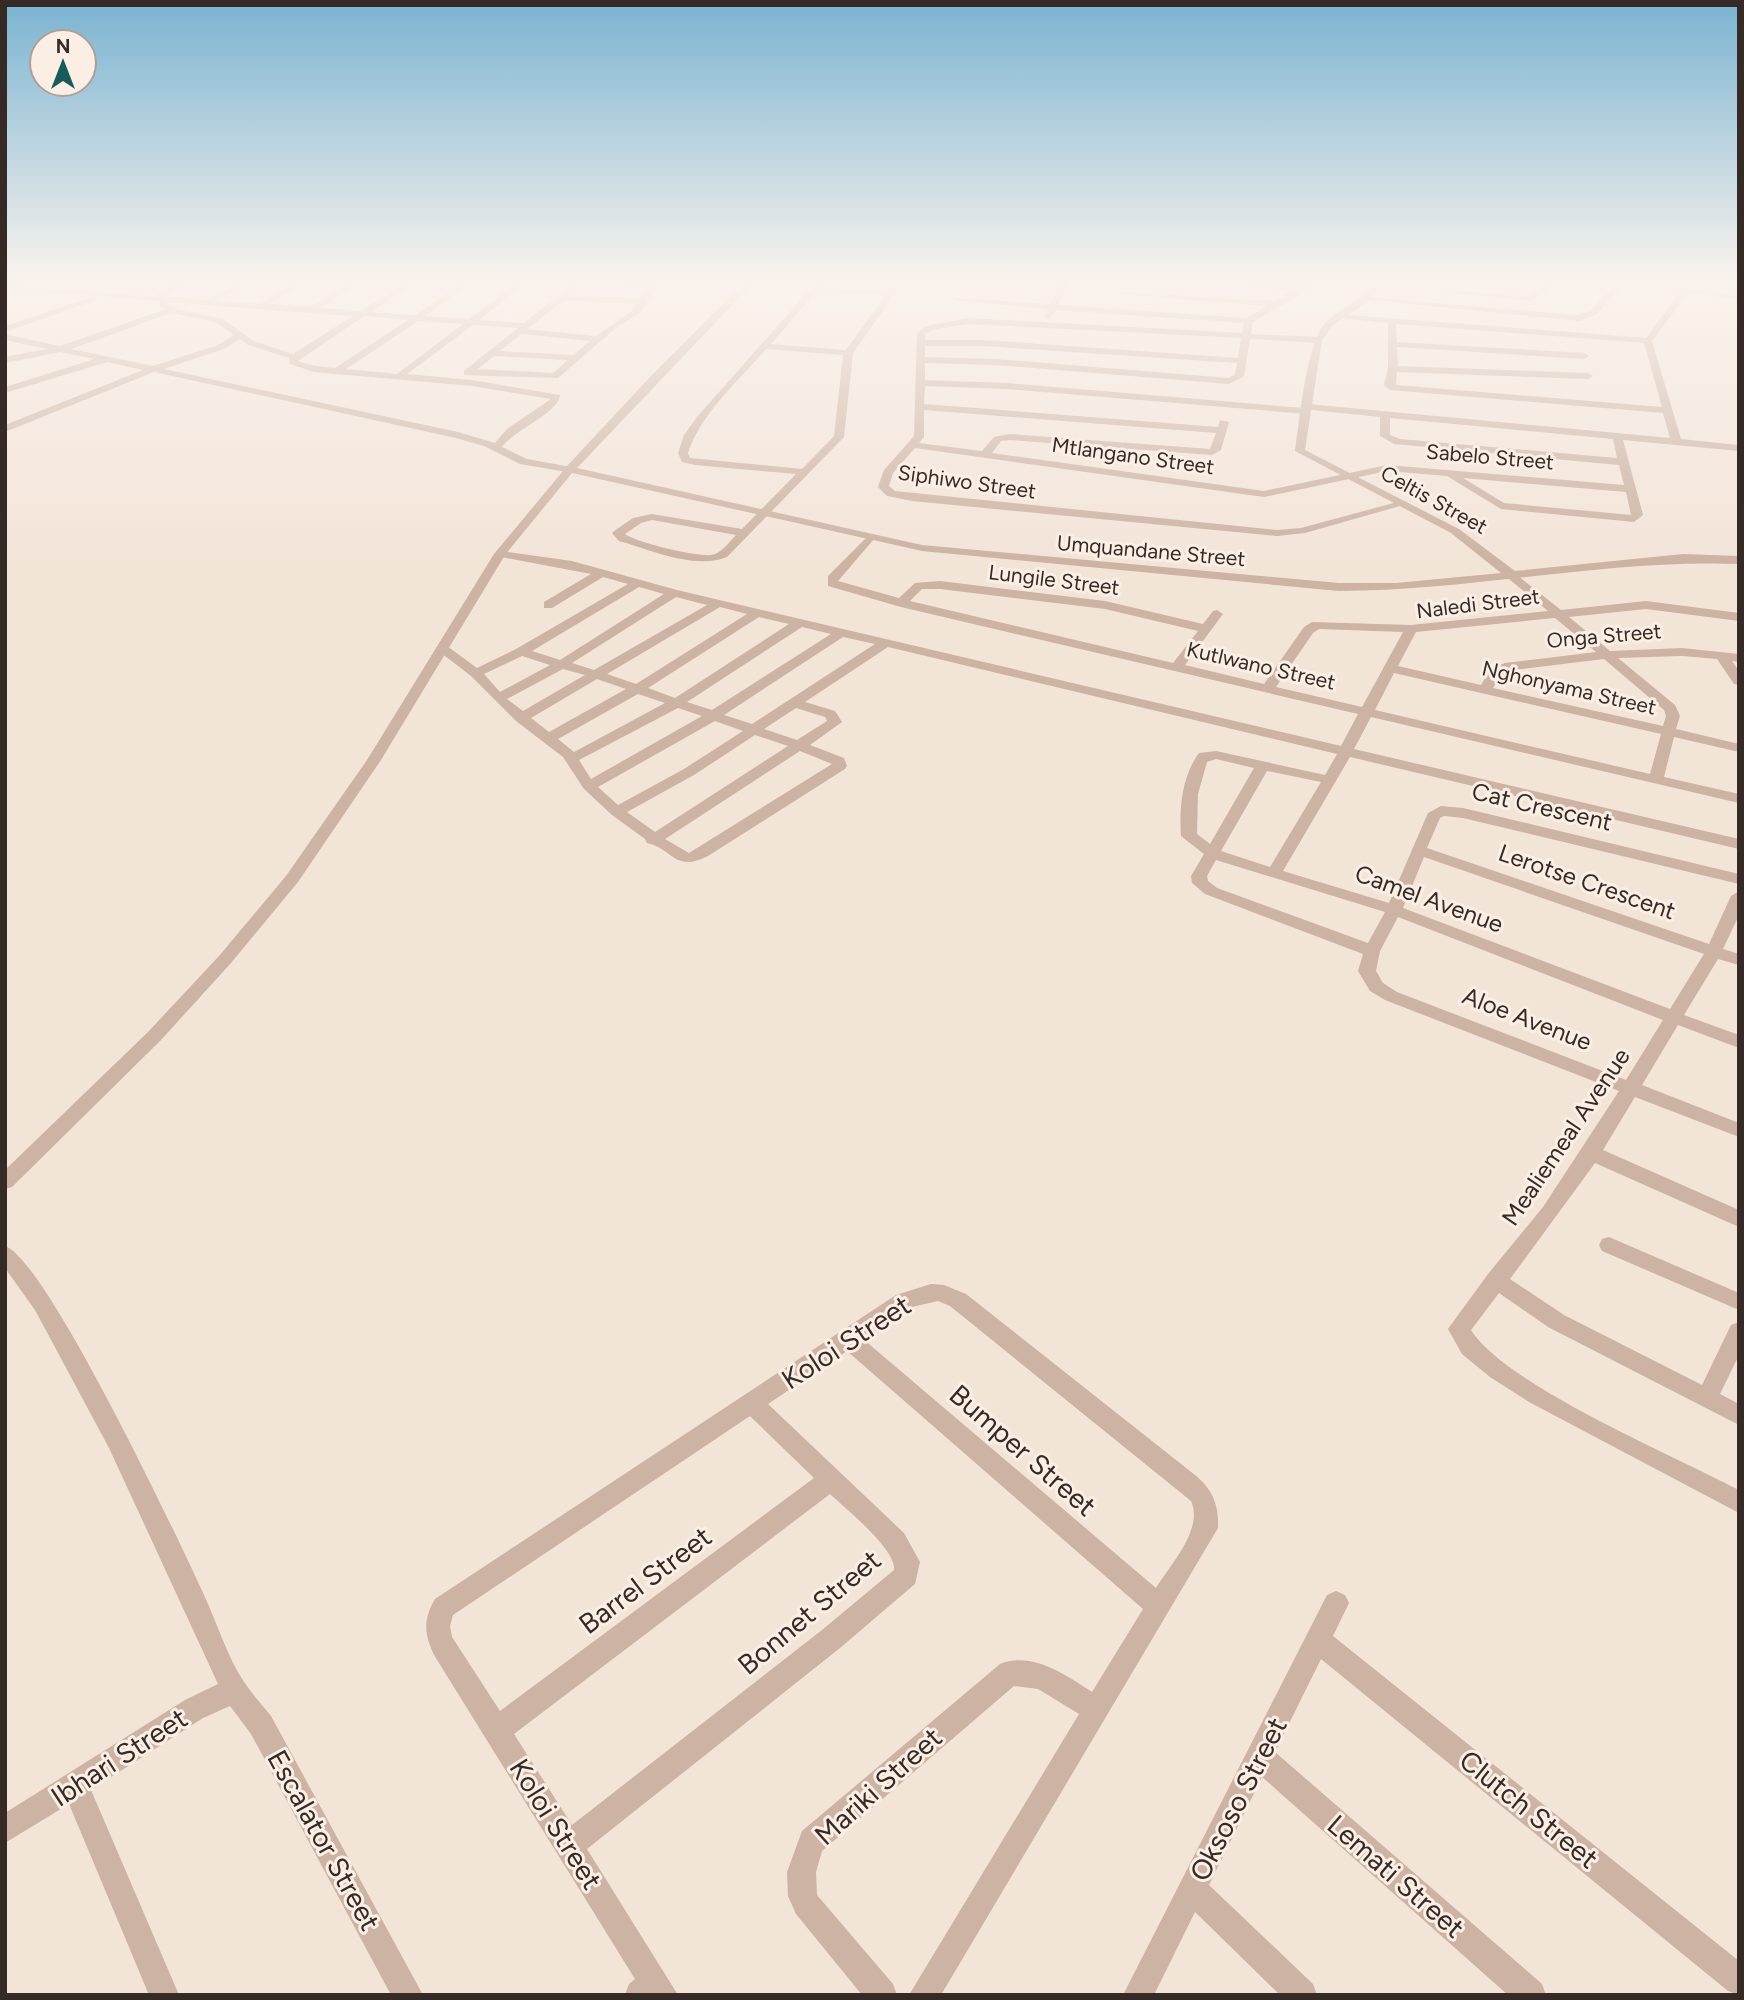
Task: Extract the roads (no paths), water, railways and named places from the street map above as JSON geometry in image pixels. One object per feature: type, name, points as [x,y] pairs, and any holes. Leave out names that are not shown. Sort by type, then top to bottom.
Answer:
[{"type":"street","points":[[5,390],[59,373]]},
{"type":"street","points":[[5,429],[142,373]]},
{"type":"street","name":"Umquandane Street","points":[[173,373],[436,430],[496,447],[524,462],[869,538],[951,552],[1339,587],[1396,587],[1661,560],[1737,562]]},
{"type":"street","points":[[353,373],[456,382],[557,397],[550,405],[507,432],[496,447]]},
{"type":"street","points":[[398,377],[403,373]]},
{"type":"street","points":[[456,382],[467,373]]},
{"type":"street","points":[[502,373],[552,377],[557,373]]},
{"type":"street","points":[[5,1182],[148,1045],[292,879],[442,649],[500,554],[567,470],[661,373]]},
{"type":"street","points":[[739,373],[689,435],[683,456],[695,462],[804,472]]},
{"type":"street","points":[[746,533],[652,517],[637,520],[618,535],[708,559],[723,555],[766,515],[840,435],[846,373]]},
{"type":"street","name":"Siphiwo Street","points":[[920,373],[920,431],[914,445],[884,478],[883,487],[891,494],[1277,533],[1301,531],[1401,504]]},
{"type":"street","points":[[1130,373],[1223,381],[1238,378],[1239,373]]},
{"type":"street","name":"Celtis Street","points":[[1313,373],[1300,451],[1466,537],[1670,708],[1673,716],[1656,779]]},
{"type":"street","points":[[1391,373],[1389,385],[1396,390],[1591,390]]},
{"type":"street","points":[[1433,373],[1591,390],[1669,411]]},
{"type":"street","points":[[1588,373],[1591,390]]},
{"type":"street","points":[[1658,373],[1676,441]]},
{"type":"street","points":[[920,383],[1006,386],[1385,415],[1739,448]]},
{"type":"street","points":[[985,455],[998,439],[1010,437],[1212,453],[1216,450],[1230,405]]},
{"type":"street","points":[[919,407],[1222,430]]},
{"type":"street","points":[[1385,415],[1385,436],[1398,442],[1625,462]]},
{"type":"street","points":[[1448,473],[1501,506],[1628,519],[1637,517],[1617,436]]},
{"type":"street","name":"Mtlangano Street","points":[[914,445],[1259,494],[1276,493],[1346,476]]},
{"type":"street","name":"Sabelo Street","points":[[1346,476],[1387,468],[1631,489]]},
{"type":"street","name":"Kutlwano Street","points":[[869,538],[832,579],[832,583],[901,603],[1739,799]]},
{"type":"street","points":[[500,554],[554,562],[601,573],[717,604],[1739,844]]},
{"type":"street","points":[[548,604],[601,573]]},
{"type":"street","points":[[476,673],[522,652],[638,583]]},
{"type":"street","name":"Lungile Street","points":[[901,603],[919,586],[940,585],[1105,605],[1207,629]]},
{"type":"street","points":[[498,698],[562,664],[674,593]]},
{"type":"street","points":[[521,718],[717,604]]},
{"type":"street","name":"Naledi Street","points":[[1364,713],[1411,629],[1653,605],[1739,617]]},
{"type":"street","points":[[547,739],[637,689],[757,613]]},
{"type":"street","points":[[1176,668],[1217,614]]},
{"type":"street","points":[[571,759],[676,703],[799,623]]},
{"type":"street","points":[[1268,688],[1312,627],[1325,624],[1411,629]]},
{"type":"street","points":[[589,786],[713,716],[842,632]]},
{"type":"street","points":[[617,812],[671,784],[887,642]]},
{"type":"street","points":[[442,649],[476,673],[498,698],[571,759],[589,786],[617,812],[652,840],[682,859],[692,859],[839,766],[836,760],[598,675],[522,652]]},
{"type":"street","name":"Onga Street","points":[[1485,690],[1496,672],[1504,667],[1680,650],[1739,658]]},
{"type":"street","points":[[1721,654],[1739,681]]},
{"type":"street","name":"Nghonyama Street","points":[[1390,668],[1739,748]]},
{"type":"street","points":[[652,840],[799,747],[835,720],[830,715],[795,703]]},
{"type":"street","points":[[1274,873],[1330,780],[1364,713]]},
{"type":"street","points":[[1213,854],[1194,842],[1188,829],[1193,783],[1199,760],[1212,754],[1330,780]]},
{"type":"street","points":[[1263,765],[1199,876],[1203,887],[1372,951],[1394,910]]},
{"type":"street","name":"Cat Crescent","points":[[1394,910],[1433,816],[1441,811],[1739,879]]},
{"type":"street","name":"Lerotse Crescent","points":[[1420,851],[1739,960]]},
{"type":"street","name":"Camel Avenue","points":[[1213,854],[1394,910],[1739,1042]]},
{"type":"street","points":[[1672,1017],[1714,951],[1739,896]]},
{"type":"street","name":"Aloe Avenue","points":[[1372,951],[1367,971],[1376,987],[1391,996],[1739,1130]]},
{"type":"street","name":"Mealiemeal Avenue","points":[[1672,1017],[1633,1087],[1591,1153],[1550,1212],[1461,1324],[1459,1333],[1469,1349],[1580,1420],[1739,1502]]},
{"type":"street","points":[[1591,1153],[1739,1219]]},
{"type":"street","points":[[1609,1245],[1739,1303]]},
{"type":"street","name":"Escalator Street","points":[[5,1254],[35,1288],[105,1416],[234,1690],[261,1725],[408,1995]]},
{"type":"street","points":[[1495,1280],[1556,1321],[1739,1415]]},
{"type":"street","name":"Koloi Street","points":[[652,1991],[569,1845],[438,1635],[437,1619],[444,1607],[848,1339],[916,1296],[928,1292],[950,1295],[1165,1462],[1200,1494],[1207,1509],[1206,1528],[924,1995]]},
{"type":"street","points":[[1707,1398],[1739,1331]]},
{"type":"street","name":"Bumper Street","points":[[848,1339],[1158,1606]]},
{"type":"street","name":"Bonnet Street","points":[[569,1845],[870,1608],[906,1576],[908,1562],[895,1541],[752,1403]]},
{"type":"street","name":"Barrel Street","points":[[497,1730],[831,1479]]},
{"type":"street","name":"Oksoso Street","points":[[1138,1995],[1336,1603]]},
{"type":"street","name":"Clutch Street","points":[[1317,1640],[1739,1980]]},
{"type":"street","name":"Mariki Street","points":[[882,1995],[806,1904],[801,1893],[801,1867],[812,1841],[1009,1674],[1031,1673],[1096,1710]]},
{"type":"street","name":"Ibhari Street","points":[[5,1829],[205,1703],[234,1690]]},
{"type":"street","name":"Lemati Street","points":[[1260,1757],[1531,1995]]},
{"type":"street","points":[[75,1785],[164,1995]]},
{"type":"street","points":[[1192,1889],[1302,1995]]}]
